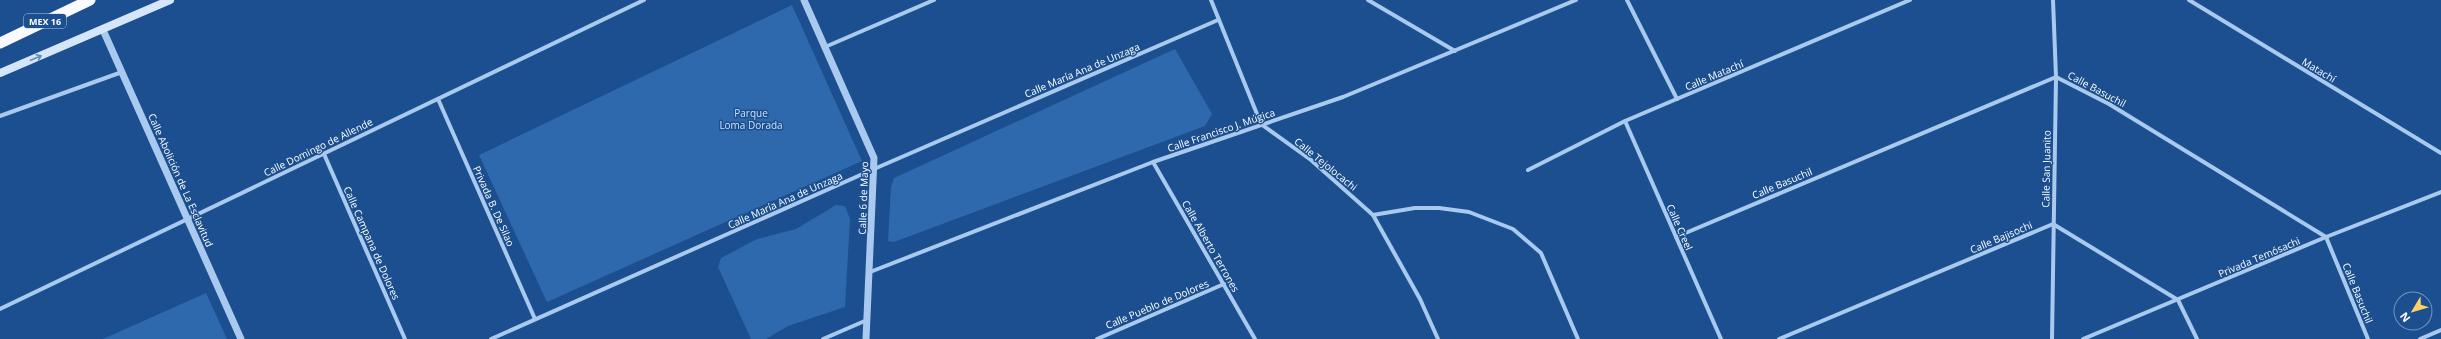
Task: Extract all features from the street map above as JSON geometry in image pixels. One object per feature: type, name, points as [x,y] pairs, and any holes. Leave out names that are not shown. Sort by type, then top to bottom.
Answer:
[{"type":"highway","name":"MEX 16","points":[[0,43],[90,0]]},
{"type":"main road","points":[[0,73],[170,0]]},
{"type":"street","name":"Calle Domingo de Allende","points":[[0,309],[644,0]]},
{"type":"street","name":"Calle 6 de Mayo","points":[[804,0],[874,158],[866,339]]},
{"type":"street","points":[[826,47],[934,0]]},
{"type":"street","points":[[1211,0],[1261,124]]},
{"type":"street","points":[[1368,0],[1455,50]]},
{"type":"street","name":"Calle Francisco J. Múgica","points":[[870,272],[1152,162],[1343,97],[1576,0]]},
{"type":"street","points":[[1627,0],[1677,99]]},
{"type":"street","name":"Calle Matachí","points":[[1528,170],[1624,121],[1910,0]]},
{"type":"street","name":"Calle San Juanito","points":[[2052,339],[2056,76],[2053,0]]},
{"type":"street","name":"Matachí","points":[[2192,1],[2441,153]]},
{"type":"street","name":"Calle María Ana de Unzaga","points":[[491,339],[874,169],[1218,20]]},
{"type":"street","name":"Calle Abolición de La Esclavitud","points":[[103,30],[241,339]]},
{"type":"street","points":[[0,116],[122,72]]},
{"type":"street","name":"Calle Basuchil","points":[[1676,237],[2056,76],[2109,104],[2326,237],[2368,339]]},
{"type":"street","name":"Privada B. De Silao","points":[[438,99],[535,319]]},
{"type":"street","name":"Calle Creel","points":[[1624,121],[1721,339]]},
{"type":"street","name":"Calle Tejolocachi","points":[[1261,124],[1311,160],[1373,215],[1420,299],[1438,339]]},
{"type":"street","name":"Calle Campana de Dolores","points":[[324,154],[405,339]]},
{"type":"street","name":"Calle Alberto Terrones","points":[[1152,162],[1256,339]]},
{"type":"street","name":"Privada Temósachi","points":[[2084,339],[2326,237],[2441,192]]},
{"type":"street","points":[[1373,215],[1415,208],[1439,208],[1469,212],[1513,229],[1541,253],[1578,339]]},
{"type":"street","points":[[2053,224],[2178,300],[2197,339]]},
{"type":"street","name":"Calle Bajisochi","points":[[1779,339],[2053,224]]},
{"type":"street","name":"Calle Pueblo de Dolores","points":[[1097,339],[1224,284]]},
{"type":"street","points":[[823,339],[867,320]]},
{"type":"street","points":[[2420,339],[2441,330]]},
{"type":"green space","name":"Parque Loma Dorada","points":[[792,5],[862,161],[547,302],[479,155]]},
{"type":"green space","points":[[1175,49],[1212,114],[1205,126],[894,242],[888,241],[891,187],[894,178]]},
{"type":"green space","points":[[836,205],[845,206],[850,219],[845,307],[788,326],[766,339],[751,339],[718,267],[721,258],[757,239],[796,229]]},
{"type":"green space","points":[[206,293],[227,339],[103,339]]}]
